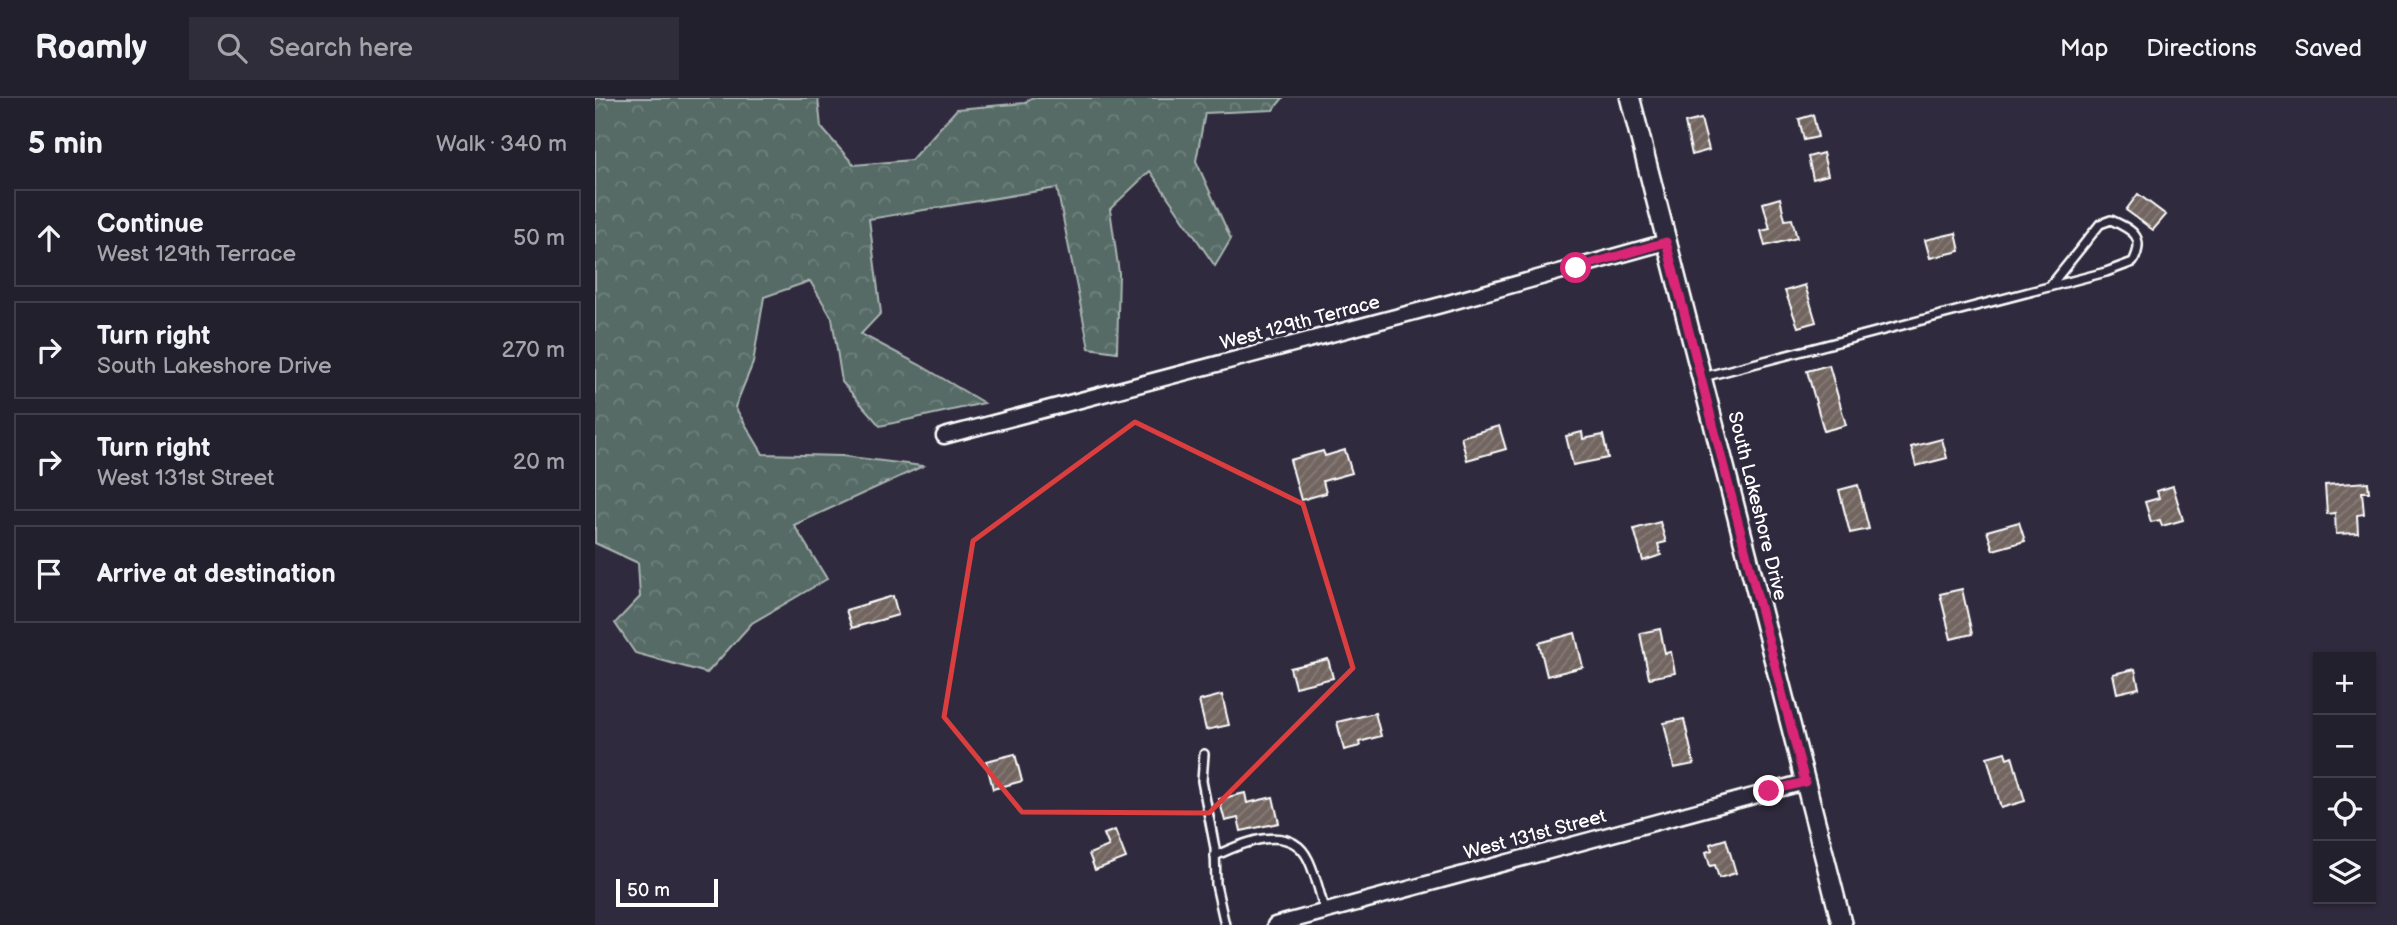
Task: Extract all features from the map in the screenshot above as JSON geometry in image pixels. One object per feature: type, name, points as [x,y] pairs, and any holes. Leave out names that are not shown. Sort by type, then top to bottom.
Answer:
[{"type":"street","name":"South Lakeshore Drive","points":[[1630,98],[1842,925]]},
{"type":"street","name":"West 129th Terrace","points":[[944,436],[1429,309],[1666,242]]},
{"type":"street","name":"West 131st Street","points":[[1275,925],[1805,782]]},
{"type":"lane","points":[[1702,377],[2106,272],[2133,262],[2139,250],[2138,238],[2129,228],[2111,220],[2100,225],[2051,285]]},
{"type":"lane","points":[[1204,754],[1202,781],[1224,925]]},
{"type":"lane","points":[[1215,856],[1257,839],[1277,838],[1294,844],[1307,857],[1325,912]]},
{"type":"highlighted area","points":[[1135,422],[1303,504],[1353,668],[1209,813],[1022,812],[944,717],[973,541]]},
{"type":"green space","points":[[595,98],[818,98],[821,127],[854,165],[911,160],[957,109],[1025,103],[1031,98],[1283,98],[1273,110],[1205,113],[1196,161],[1231,239],[1215,266],[1150,171],[1110,209],[1119,273],[1117,352],[1089,348],[1057,188],[869,219],[881,313],[861,334],[984,403],[880,426],[842,382],[832,318],[810,281],[764,297],[753,363],[735,407],[763,454],[842,456],[923,466],[794,525],[827,579],[752,623],[707,673],[635,653],[615,623],[640,597],[638,563],[595,543]]},
{"type":"building","points":[[1813,115],[1818,137],[1804,140],[1799,119]]},
{"type":"building","points":[[1701,119],[1709,150],[1692,155],[1685,123]]},
{"type":"building","points":[[1823,153],[1828,175],[1813,179],[1808,157]]},
{"type":"building","points":[[2138,194],[2166,215],[2153,230],[2126,210]]},
{"type":"building","points":[[1780,198],[1785,220],[1792,219],[1797,238],[1765,246],[1761,231],[1770,229],[1763,203]]},
{"type":"building","points":[[1956,233],[1960,251],[1930,258],[1925,240]]},
{"type":"building","points":[[1805,285],[1816,322],[1798,327],[1785,291]]},
{"type":"building","points":[[1829,365],[1846,425],[1824,431],[1807,371]]},
{"type":"building","points":[[1499,426],[1506,449],[1467,460],[1461,437]]},
{"type":"building","points":[[1582,432],[1583,439],[1603,435],[1608,458],[1573,465],[1566,436]]},
{"type":"building","points":[[1942,439],[1947,458],[1916,466],[1911,447]]},
{"type":"building","points":[[1345,450],[1352,473],[1323,481],[1326,493],[1301,500],[1290,460],[1323,451],[1325,456]]},
{"type":"building","points":[[2368,482],[2369,492],[2362,492],[2364,514],[2357,515],[2358,533],[2336,534],[2335,513],[2327,514],[2325,485]]},
{"type":"building","points":[[1858,485],[1869,529],[1850,533],[1839,490]]},
{"type":"building","points":[[2173,486],[2183,520],[2162,526],[2160,520],[2151,522],[2145,502],[2159,498],[2157,491]]},
{"type":"building","points":[[1660,522],[1666,542],[1658,544],[1661,555],[1643,561],[1634,529]]},
{"type":"building","points":[[2019,522],[2025,541],[1993,550],[1987,531]]},
{"type":"building","points":[[1962,589],[1972,634],[1951,639],[1940,594]]},
{"type":"building","points":[[893,596],[898,615],[852,628],[846,610]]},
{"type":"building","points":[[1660,629],[1665,653],[1671,652],[1675,673],[1649,678],[1640,633]]},
{"type":"building","points":[[1575,633],[1583,667],[1547,676],[1539,643]]},
{"type":"building","points":[[1328,659],[1333,678],[1295,687],[1290,668]]},
{"type":"building","points":[[2135,669],[2139,688],[2117,693],[2113,674]]},
{"type":"building","points":[[1222,695],[1229,725],[1206,730],[1199,701]]},
{"type":"building","points":[[1375,713],[1381,736],[1359,742],[1360,746],[1344,750],[1337,722]]},
{"type":"building","points":[[1684,719],[1694,764],[1674,768],[1664,723]]},
{"type":"building","points":[[2005,752],[2007,758],[2012,756],[2025,801],[2001,808],[1987,757]]},
{"type":"building","points":[[1015,754],[1022,781],[993,789],[986,761]]},
{"type":"building","points":[[1245,793],[1247,803],[1273,797],[1279,823],[1241,831],[1238,818],[1225,821],[1219,799]]},
{"type":"building","points":[[1115,830],[1126,858],[1095,870],[1089,854],[1109,846],[1104,834]]},
{"type":"building","points":[[1726,839],[1736,873],[1719,878],[1715,865],[1710,866],[1706,852],[1712,850],[1710,844]]},
{"type":"route","points":[[1576,268],[1666,242],[1805,782],[1769,791]]}]
